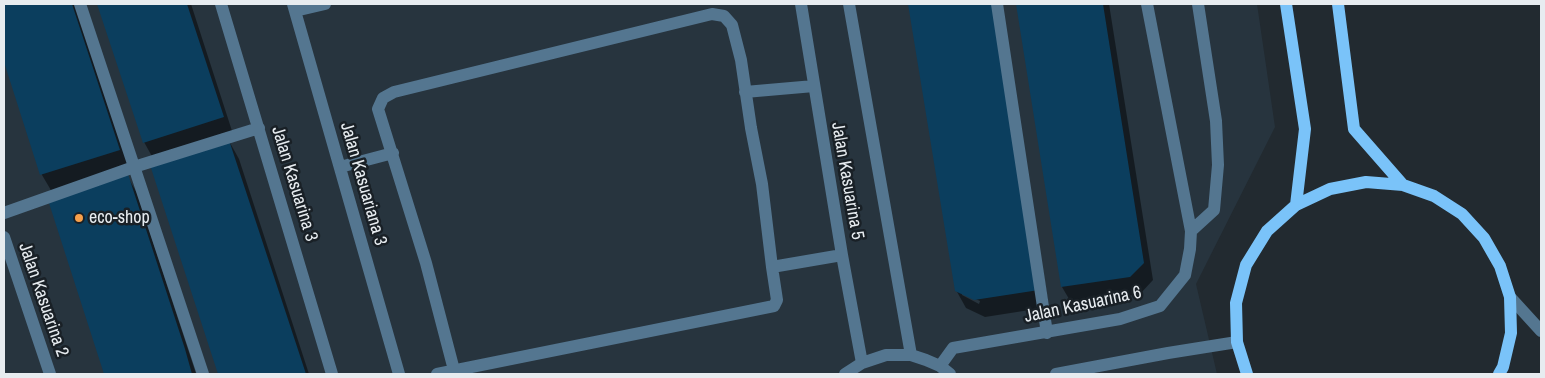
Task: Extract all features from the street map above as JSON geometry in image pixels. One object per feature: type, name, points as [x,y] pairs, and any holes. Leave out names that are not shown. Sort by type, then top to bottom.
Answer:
[{"type":"main road","points":[[1286,4],[1305,129],[1296,205]]},
{"type":"main road","points":[[1338,4],[1354,130],[1403,185]]},
{"type":"main road","points":[[1247,374],[1237,342],[1236,303],[1246,265],[1267,231],[1296,205],[1330,189],[1366,182],[1403,185],[1434,196],[1462,214],[1484,238],[1500,266],[1510,297],[1511,332],[1503,367],[1499,374]]},
{"type":"street","points":[[80,4],[203,374]]},
{"type":"street","name":"Jalan Kasuarina 3","points":[[221,4],[332,374]]},
{"type":"street","points":[[294,7],[325,4]]},
{"type":"street","name":"Jalan Kasuarina 5","points":[[801,4],[842,255],[862,363]]},
{"type":"street","name":"Jalan Kasuarina 5","points":[[849,4],[911,356]]},
{"type":"street","points":[[996,4],[1047,333]]},
{"type":"street","name":"Jalan Kasuarina 6","points":[[945,370],[953,348],[1120,319],[1160,306],[1184,275],[1190,249],[1191,231],[1147,4]]},
{"type":"street","points":[[1191,231],[1214,210],[1218,165],[1216,120],[1198,4]]},
{"type":"street","name":"Jalan Kasuariana 3","points":[[294,7],[399,374]]},
{"type":"street","points":[[437,374],[774,306],[777,300],[762,184],[741,60],[732,24],[724,16],[712,14],[394,92],[384,98],[378,109],[426,263],[454,370]]},
{"type":"street","points":[[745,92],[814,86]]},
{"type":"street","points":[[4,213],[134,167],[259,128]]},
{"type":"street","points":[[340,167],[393,154]]},
{"type":"street","name":"Jalan Kasuarina 2","points":[[4,238],[50,374]]},
{"type":"street","points":[[772,267],[842,255]]},
{"type":"street","points":[[1510,297],[1541,330]]},
{"type":"street","points":[[1056,374],[1168,352],[1237,342]]},
{"type":"street","points":[[845,374],[862,363],[886,355],[911,356],[926,360],[945,370]]},
{"type":"shaded area","points":[[4,4],[1257,4],[1275,127],[1196,284],[1217,374],[4,374]]},
{"type":"building","points":[[4,4],[72,4],[120,150],[40,175],[4,62]]},
{"type":"building","points":[[97,4],[187,4],[224,117],[143,143]]},
{"type":"building","points":[[908,4],[993,4],[1039,290],[974,300],[955,291]]},
{"type":"building","points":[[1016,4],[1103,4],[1144,263],[1130,277],[1061,287]]},
{"type":"building","points":[[229,140],[306,374],[218,374],[150,165]]},
{"type":"building","points":[[128,174],[192,374],[104,374],[48,200]]},
{"type":"place","name":"eco-shop","points":[[79,218]]}]
